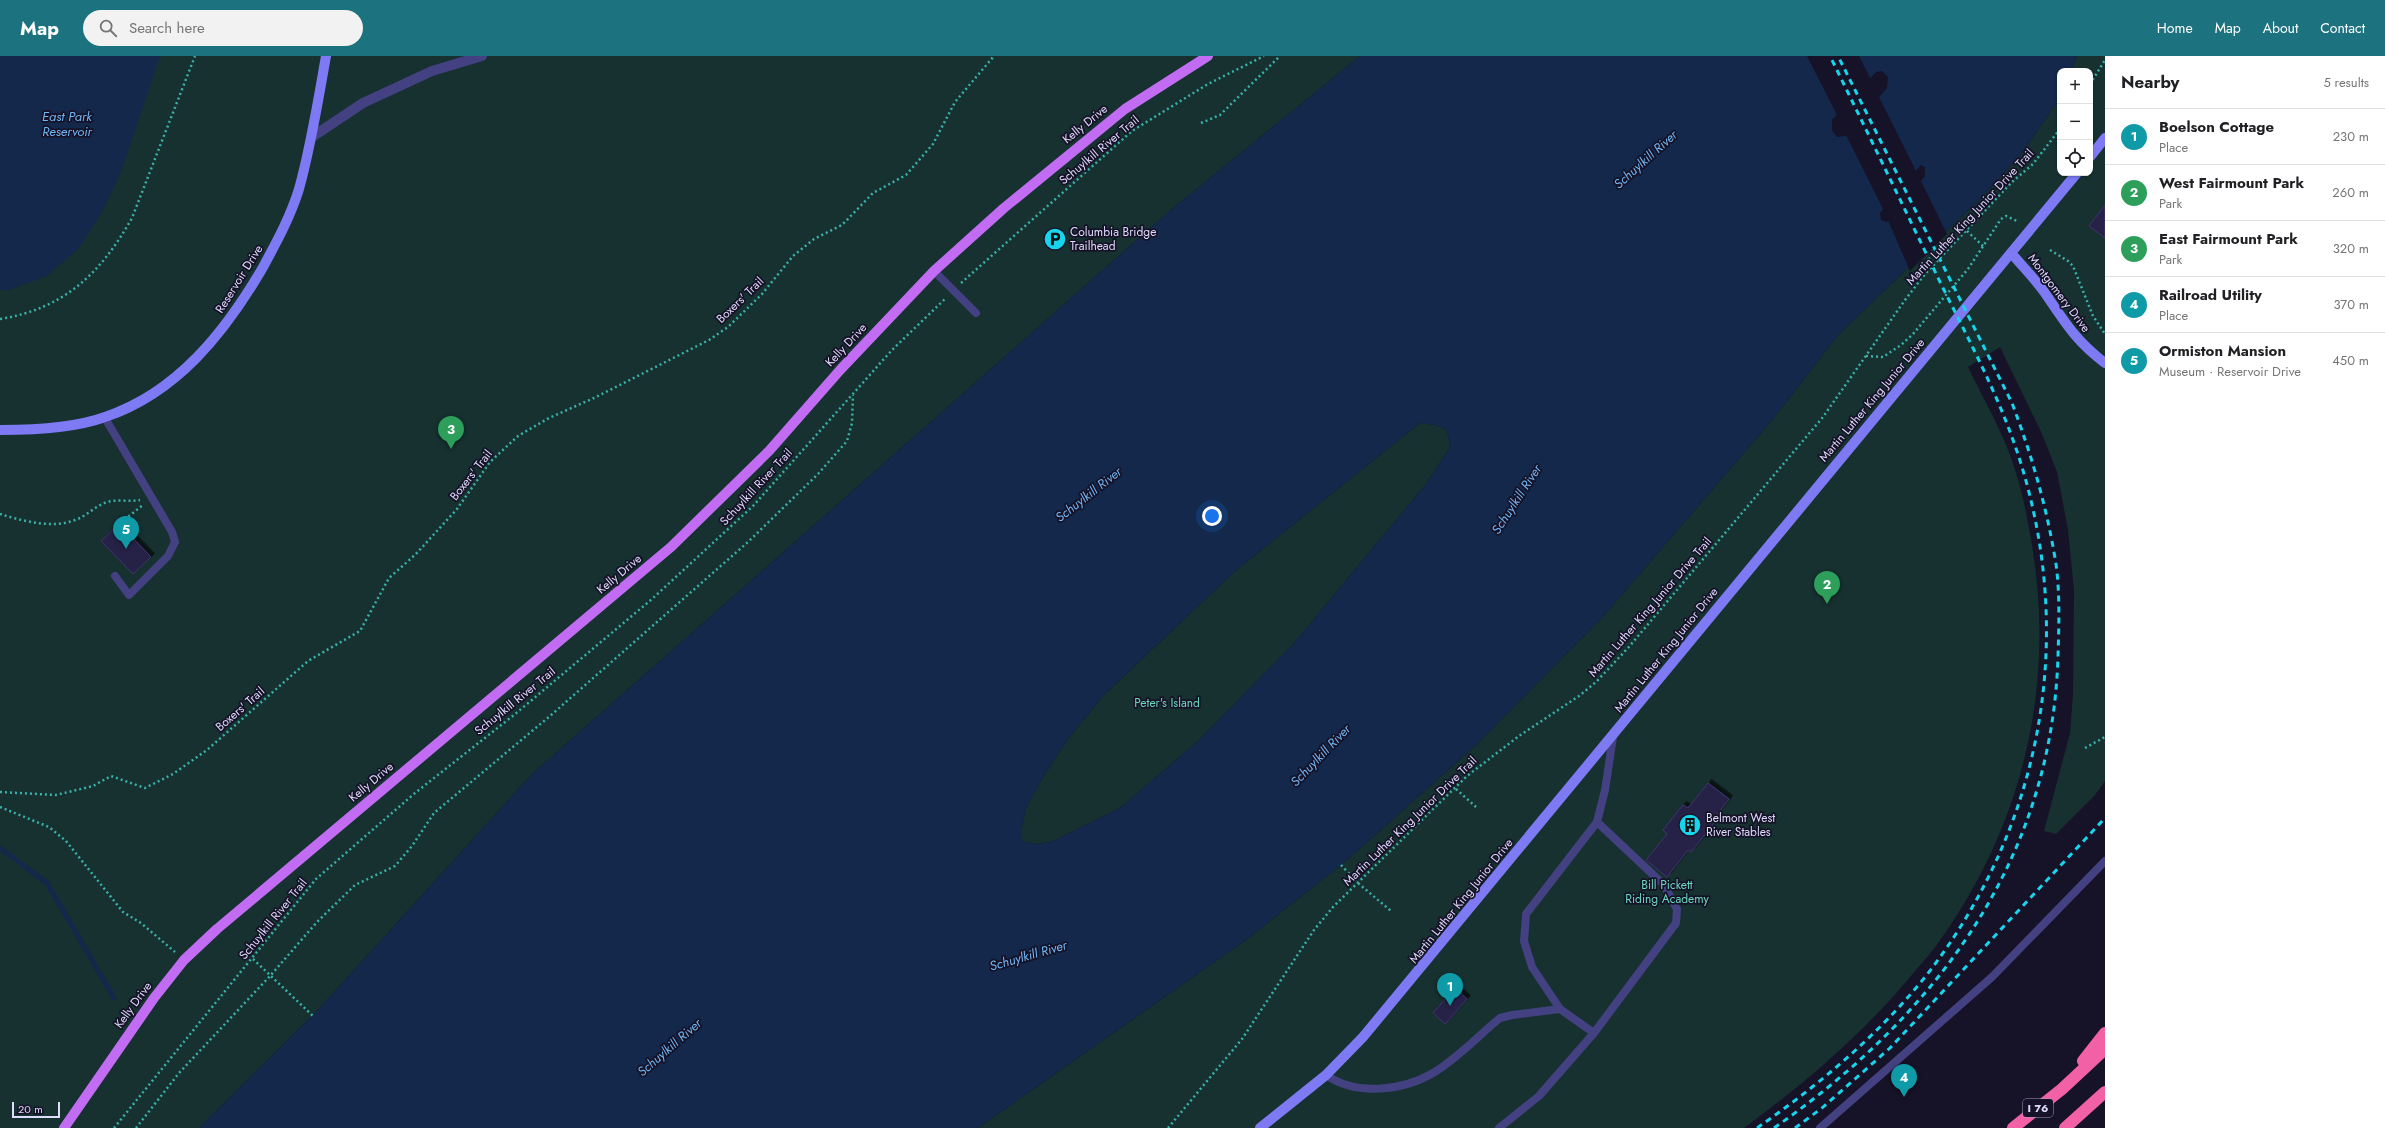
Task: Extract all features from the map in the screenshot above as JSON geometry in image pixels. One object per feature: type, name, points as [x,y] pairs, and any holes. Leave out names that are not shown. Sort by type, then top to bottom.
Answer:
[{"type":"highway","points":[[2062,1089],[2105,1033]]},
{"type":"highway","name":"I 76","points":[[2014,1128],[2062,1089],[2105,1049]]},
{"type":"highway","name":"I 76","points":[[2065,1128],[2105,1092]]},
{"type":"main road","name":"Reservoir Drive","points":[[0,430],[60,426],[105,418],[163,388],[206,350],[240,307],[282,233],[298,190],[312,137],[326,56]]},
{"type":"main road","name":"Kelly Drive","points":[[64,1128],[154,998],[184,960],[239,910],[671,547],[769,451],[841,368],[934,271],[1004,208],[1098,129],[1155,88],[1208,56]]},
{"type":"main road","points":[[2093,153],[2105,138]]},
{"type":"main road","name":"Martin Luther King Junior Drive","points":[[1260,1128],[1326,1074],[1363,1037],[1409,984],[1612,736],[2012,254],[2075,176]]},
{"type":"main road","name":"Montgomery Drive","points":[[2012,254],[2047,296],[2068,328],[2082,344],[2105,363]]},
{"type":"street","points":[[312,137],[363,103],[432,71],[482,56]]},
{"type":"lane","points":[[934,271],[976,314]]},
{"type":"lane","points":[[105,418],[150,497],[172,532],[174,547],[168,556],[129,595],[115,576]]},
{"type":"lane","points":[[1594,1033],[1560,1009],[1532,967],[1524,941],[1526,914],[1596,822],[1605,790],[1612,736]]},
{"type":"lane","points":[[1499,1128],[1539,1096],[1594,1033],[1676,924],[1677,909],[1664,885],[1596,822]]},
{"type":"lane","points":[[1820,1128],[1992,977],[2105,861]]},
{"type":"lane","points":[[1326,1074],[1334,1080],[1356,1087],[1377,1088],[1405,1084],[1433,1073],[1500,1018],[1560,1009]]},
{"type":"path","points":[[0,319],[32,312],[81,286],[119,242],[132,218],[195,56]]},
{"type":"path","name":"Boxers' Trail","points":[[0,792],[56,795],[93,786],[111,776],[145,788],[172,774],[207,750],[308,661],[360,631],[389,578],[416,554],[457,509],[490,462],[518,436],[549,418],[594,398],[709,340],[728,327],[762,294],[793,256],[814,239],[842,225],[873,193],[906,175],[933,144],[955,102],[994,56]]},
{"type":"path","name":"Schuylkill River Trail","points":[[962,282],[1132,131],[1208,84],[1264,56]]},
{"type":"path","points":[[1201,123],[1220,115],[1280,56]]},
{"type":"path","points":[[2093,79],[2105,60]]},
{"type":"path","name":"Martin Luther King Junior Drive Trail","points":[[1168,1128],[1242,1039],[1314,930],[1358,883],[1468,776],[1491,756],[1558,712],[1596,682],[1648,624],[1787,461],[1823,416],[1905,300],[2012,182],[2033,164],[2057,136]]},
{"type":"path","name":"Martin Luther King Junior Drive Trail","points":[[1866,356],[1882,357],[1901,345],[1963,275],[2006,216],[2017,221]]},
{"type":"path","points":[[1967,231],[1983,246]]},
{"type":"path","points":[[2050,250],[2068,260],[2073,266],[2093,316],[2105,334]]},
{"type":"path","name":"Schuylkill River Trail","points":[[114,1128],[323,873],[416,793],[514,714],[679,575],[753,506],[892,350],[942,302]]},
{"type":"path","points":[[136,1128],[179,1073],[270,976],[317,922],[355,885],[395,866],[412,846],[434,813],[550,716],[737,552],[818,474],[847,441],[852,423],[853,394]]},
{"type":"path","points":[[0,514],[44,524],[59,524],[75,521],[100,504],[135,501],[150,497]]},
{"type":"path","points":[[122,524],[124,520],[150,497]]},
{"type":"path","points":[[2085,748],[2105,737]]},
{"type":"path","points":[[1456,789],[1476,807]]},
{"type":"path","points":[[0,807],[49,827],[66,841],[123,912],[141,923],[184,960]]},
{"type":"path","points":[[1341,865],[1358,883],[1392,911]]},
{"type":"path","points":[[253,959],[313,1016]]},
{"type":"green space","points":[[0,56],[1360,56],[1172,209],[532,774],[316,1012],[199,1128],[0,1128]]},
{"type":"green space","name":"Bill Pickett Riding Academy","points":[[2077,56],[2105,56],[2105,781],[2095,795],[2056,834],[2044,831],[2070,733],[2073,694],[2074,590],[2068,530],[2057,472],[2042,434],[2000,347],[1968,367],[1996,422],[2010,455],[2023,500],[2032,545],[2038,598],[2039,651],[2035,704],[2025,755],[2010,805],[1991,854],[1966,901],[1929,955],[1877,1014],[1857,1034],[1813,1074],[1744,1128],[978,1128],[1250,937],[1347,860],[1475,746],[1601,619],[1773,419],[1838,335],[1982,197],[2019,157],[2057,102],[2057,176],[2093,176],[2093,68],[2072,68]]},
{"type":"green space","name":"Peter's Island","points":[[1420,423],[1436,425],[1447,430],[1450,447],[1426,484],[1295,642],[1197,742],[1120,808],[1051,842],[1035,844],[1025,842],[1021,839],[1021,829],[1026,808],[1043,777],[1068,739],[1103,696],[1234,572]]},
{"type":"water","name":"East Park Reservoir","points":[[0,56],[160,56],[121,172],[101,214],[79,248],[47,276],[8,290],[0,290]]},
{"type":"water","name":"Schuylkill River","points":[[1360,56],[2077,56],[2072,68],[2057,68],[2057,102],[2019,157],[1982,197],[1838,335],[1773,419],[1601,619],[1475,746],[1347,860],[1250,937],[978,1128],[199,1128],[316,1012],[532,774],[1172,209]],"holes":[[[1882,71],[1888,77],[1887,88],[1845,136],[1837,137],[1832,130],[1832,120],[1876,72]],[[1921,165],[1925,167],[1925,176],[1887,222],[1881,220],[1880,213]],[[1420,423],[1435,425],[1447,430],[1450,447],[1426,484],[1295,642],[1197,742],[1120,808],[1051,842],[1035,844],[1025,842],[1021,839],[1021,829],[1026,808],[1043,777],[1068,739],[1103,696],[1234,572]]]},
{"type":"pier","points":[[1807,56],[1859,56],[1871,80],[1838,117]]},
{"type":"pier","points":[[1878,95],[1917,173],[1884,211],[1845,133]]},
{"type":"pier","points":[[1920,179],[1947,234],[1910,271],[1887,218]]},
{"type":"building","points":[[2105,205],[2105,238],[2089,226]]},
{"type":"building","points":[[119,524],[151,557],[133,574],[101,541]]},
{"type":"building","name":"Belmont West River Stables","points":[[1708,783],[1729,799],[1715,817],[1717,819],[1691,852],[1688,850],[1667,877],[1646,860],[1667,834],[1663,830],[1683,805],[1688,808]]},
{"type":"building","points":[[1455,988],[1467,999],[1445,1024],[1433,1013]]},
{"type":"waterway","points":[[0,848],[47,883],[114,998]]},
{"type":"railway","points":[[1757,1128],[1826,1076],[1891,1016],[1929,972],[1967,916],[1998,856],[2022,794],[2037,731],[2045,666],[2046,600],[2038,533],[2022,467],[2006,421],[1965,332],[1830,56]]},
{"type":"railway","points":[[1774,1128],[1832,1084],[1886,1035],[1933,983],[1974,926],[2008,865],[2034,800],[2051,730],[2058,656],[2059,621],[2056,564],[2038,482],[2012,403],[1838,56]]},
{"type":"railway","points":[[1795,1128],[1822,1108],[1890,1048],[2105,818]]},
{"type":"place","name":"Columbia Bridge Trailhead","points":[[1055,239]]},
{"type":"place","name":"East Fairmount Park","points":[[451,449]]},
{"type":"place","name":"Ormiston Mansion","points":[[126,549]]},
{"type":"place","name":"West Fairmount Park","points":[[1827,604]]},
{"type":"place","name":"Belmont West River Stables","points":[[1690,825]]},
{"type":"place","name":"Boelson Cottage","points":[[1450,1006]]},
{"type":"place","name":"Railroad Utility","points":[[1904,1097]]}]
